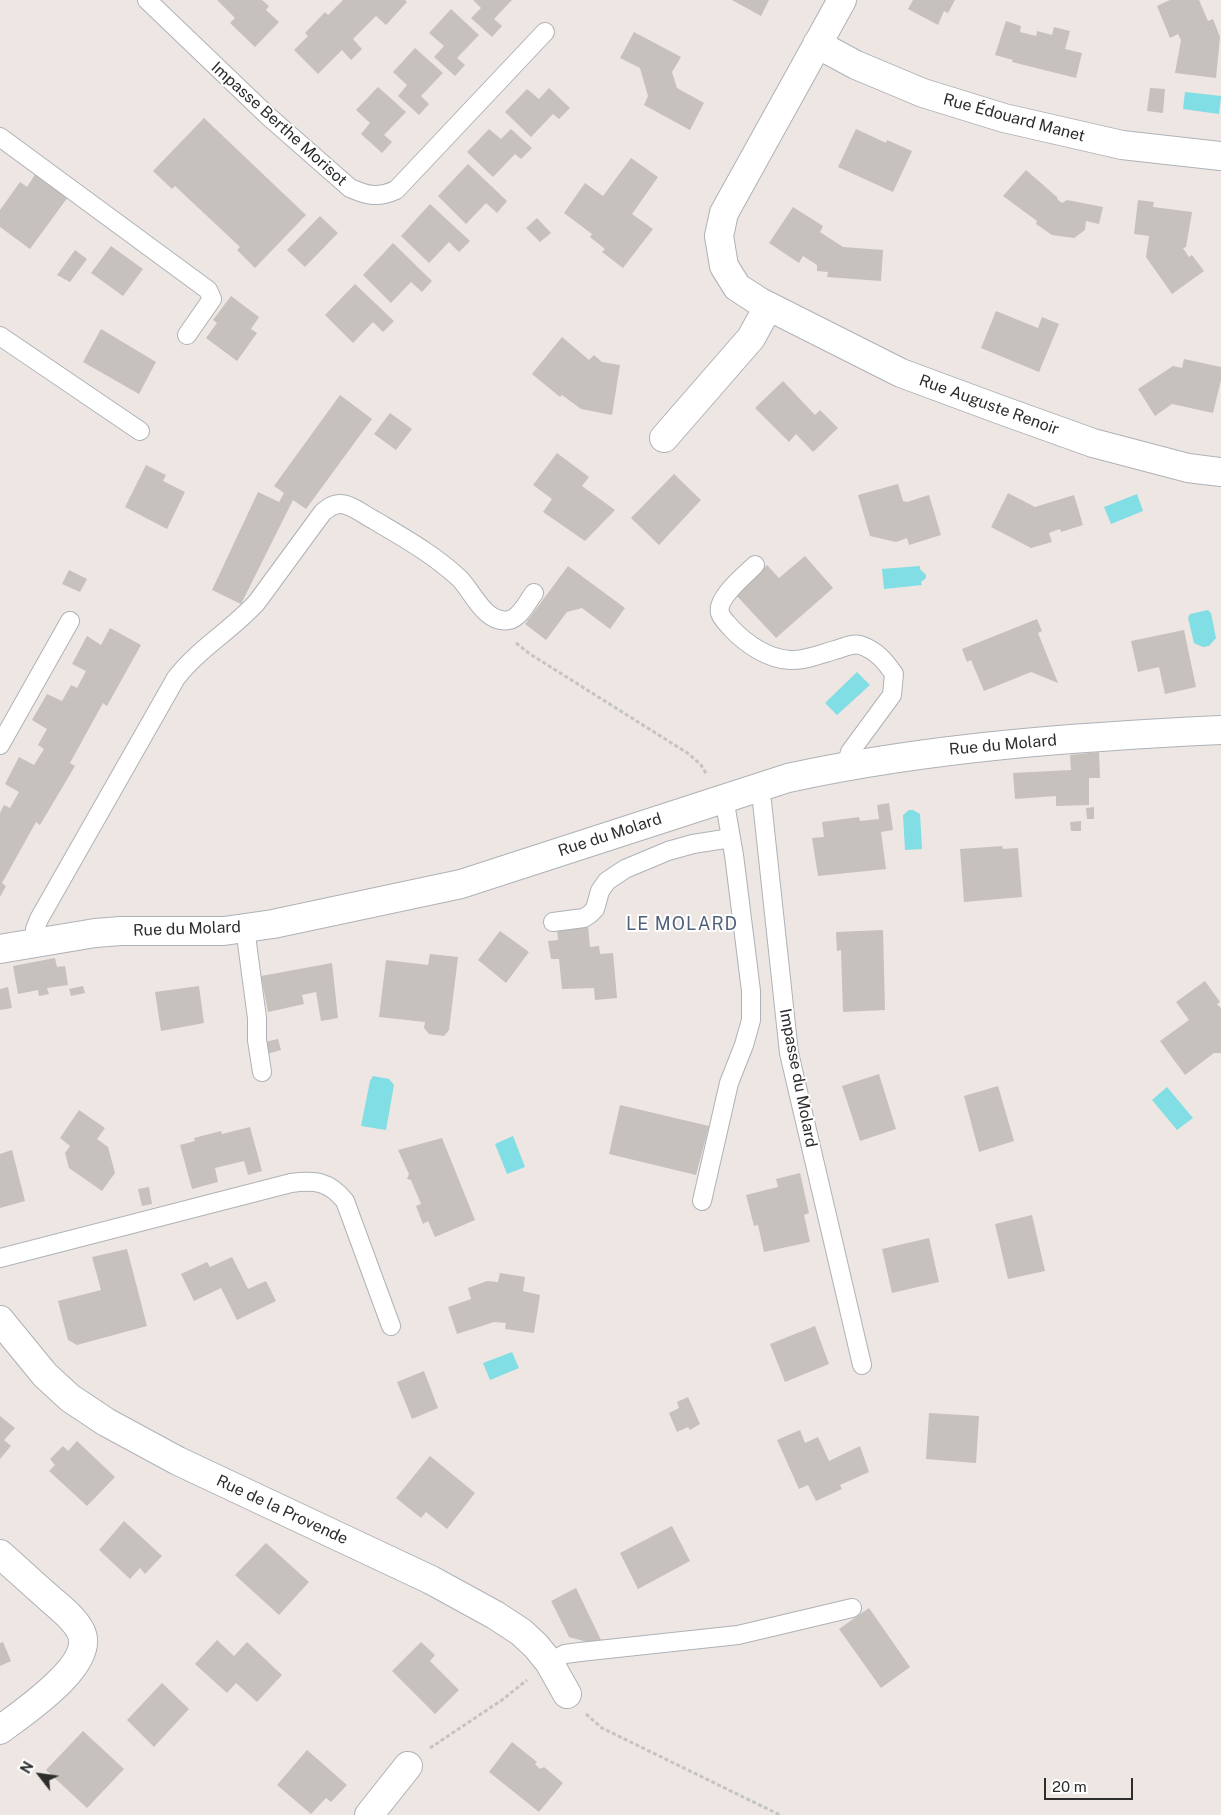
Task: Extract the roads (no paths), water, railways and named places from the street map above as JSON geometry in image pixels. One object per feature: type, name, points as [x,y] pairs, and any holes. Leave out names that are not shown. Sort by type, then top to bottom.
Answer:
[{"type":"street","name":"Rue Auguste Renoir","points":[[842,0],[724,213],[719,236],[724,266],[737,287],[768,306],[901,373],[1093,443],[1188,468],[1221,472]]},
{"type":"street","name":"Rue Édouard Manet","points":[[817,44],[856,65],[923,92],[1004,118],[1122,145],[1221,156]]},
{"type":"street","points":[[664,438],[751,338],[768,306]]},
{"type":"street","name":"Rue du Molard","points":[[0,949],[95,933],[120,931],[224,931],[274,924],[461,884],[716,795],[850,766],[941,751],[1105,736],[1221,730]]},
{"type":"street","name":"Rue de la Provende","points":[[0,1320],[45,1375],[70,1398],[106,1422],[178,1461],[431,1580],[495,1615],[520,1632],[536,1646],[549,1662],[567,1694]]},
{"type":"street","points":[[0,1554],[68,1614],[81,1631],[83,1647],[71,1670],[49,1693],[0,1730]]},
{"type":"street","points":[[368,1815],[408,1766]]},
{"type":"lane","name":"Impasse Berthe Morisot","points":[[147,0],[268,116],[350,188],[365,194],[383,196],[396,190],[545,32]]},
{"type":"lane","points":[[0,137],[208,290],[212,299],[187,335]]},
{"type":"lane","points":[[0,336],[140,431]]},
{"type":"lane","points":[[38,943],[36,929],[39,919],[176,678],[198,653],[245,615],[257,602],[323,512],[331,506],[345,505],[412,542],[461,579],[481,608],[499,619],[508,620],[516,616],[534,593]]},
{"type":"lane","points":[[755,566],[727,594],[721,603],[720,611],[724,620],[740,638],[756,649],[776,657],[791,660],[850,645],[859,645],[881,656],[894,674],[892,695],[850,752],[848,759],[850,766]]},
{"type":"lane","points":[[0,745],[70,621]]},
{"type":"lane","name":"Impasse du Molard","points":[[758,787],[762,802],[789,1053],[862,1365]]},
{"type":"lane","points":[[702,1201],[729,1083],[744,1045],[751,1020],[751,991],[731,838],[716,795]]},
{"type":"lane","points":[[553,922],[584,918],[590,914],[595,909],[600,891],[606,881],[625,869],[668,851],[693,844],[731,838]]},
{"type":"lane","points":[[245,928],[262,1072]]},
{"type":"lane","points":[[0,1258],[291,1183],[308,1181],[324,1184],[337,1191],[345,1202],[392,1326]]},
{"type":"lane","points":[[549,1662],[565,1654],[738,1635],[852,1608]]},
{"type":"water","points":[[1185,92],[1221,96],[1219,114],[1183,109]]},
{"type":"water","points":[[1137,494],[1143,511],[1111,524],[1104,507]]},
{"type":"water","points":[[920,566],[920,569],[926,575],[926,578],[921,582],[922,585],[884,589],[882,569]]},
{"type":"water","points":[[1208,610],[1211,613],[1216,638],[1209,646],[1203,647],[1194,643],[1188,618],[1190,614]]},
{"type":"water","points":[[857,672],[870,685],[837,715],[825,703]]},
{"type":"water","points":[[909,810],[920,814],[922,849],[905,850],[903,815]]},
{"type":"water","points":[[373,1076],[389,1079],[394,1085],[386,1130],[361,1126],[370,1081]]},
{"type":"water","points":[[1167,1087],[1193,1118],[1177,1130],[1152,1100]]},
{"type":"water","points":[[513,1136],[525,1167],[507,1174],[495,1144]]},
{"type":"water","points":[[512,1352],[519,1368],[490,1380],[483,1363]]},
{"type":"district","name":"LE MOLARD","points":[[682,924]]}]
